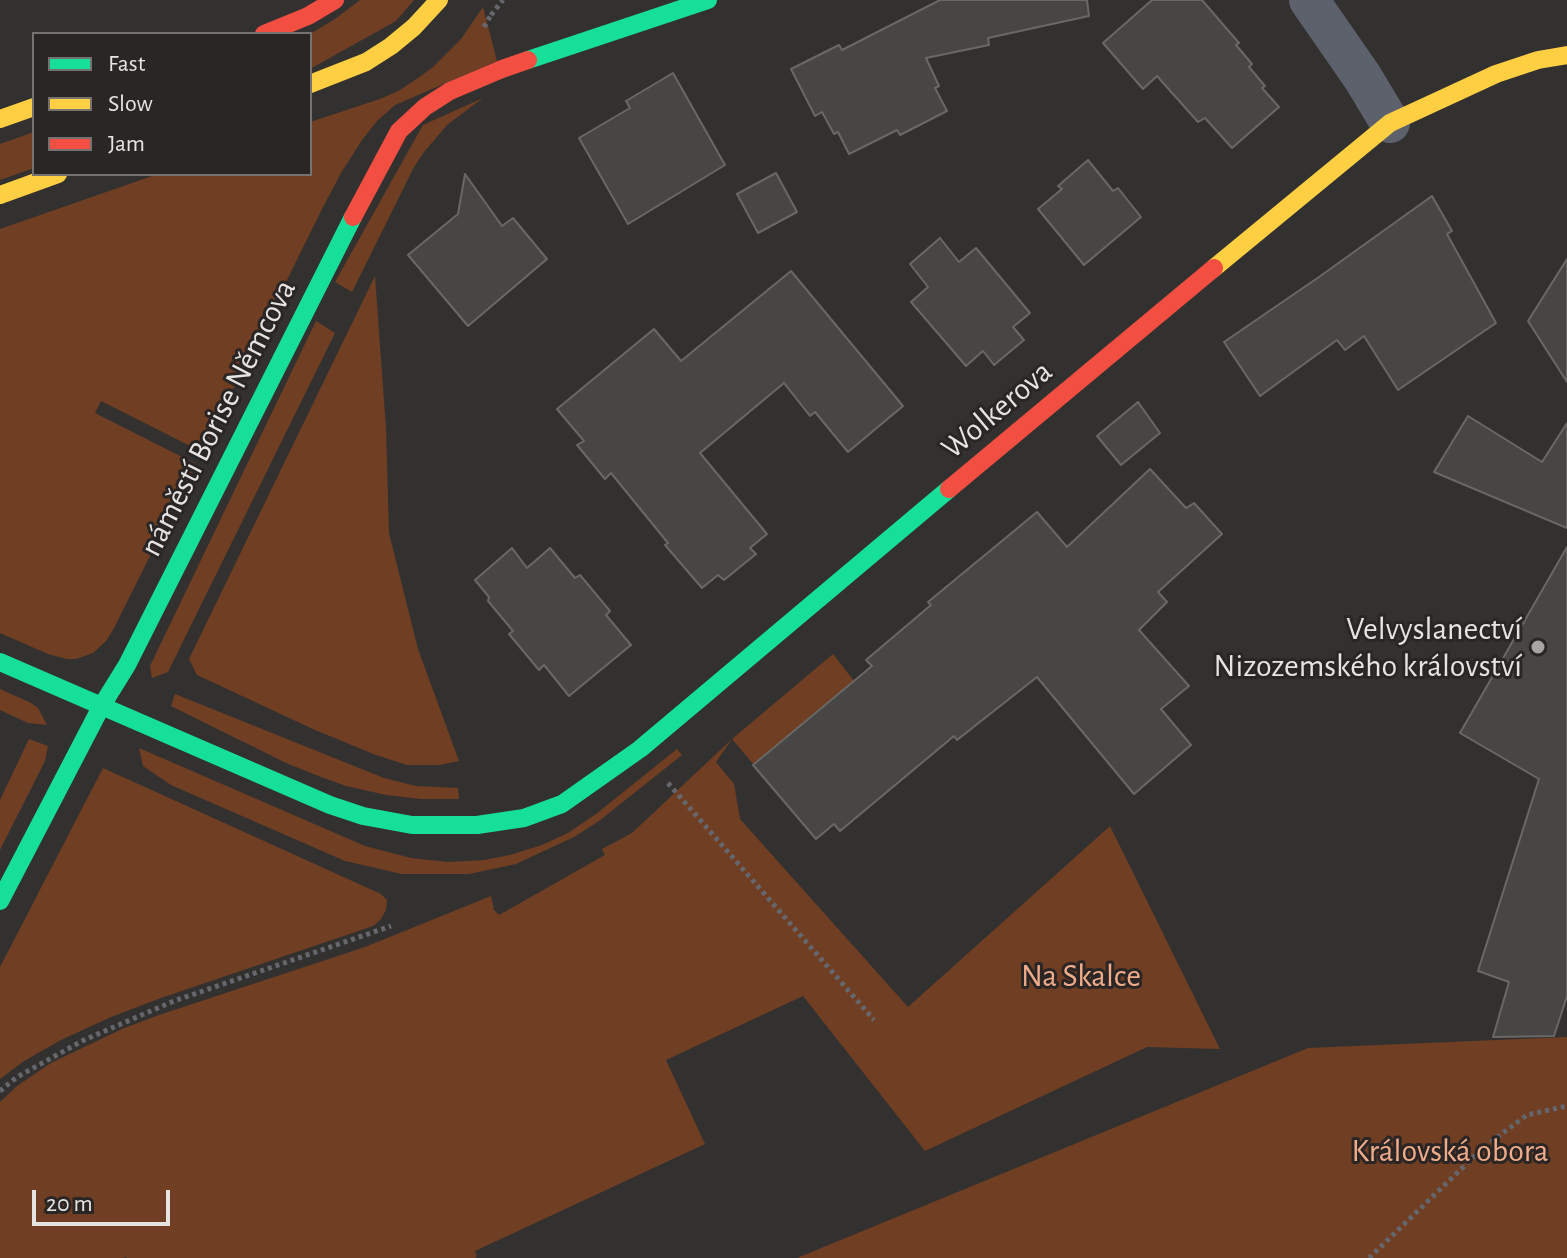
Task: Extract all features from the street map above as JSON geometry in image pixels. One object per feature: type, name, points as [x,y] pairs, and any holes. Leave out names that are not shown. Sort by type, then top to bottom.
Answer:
[{"type":"street","points":[[269,32],[308,16],[335,0]]},
{"type":"street","points":[[312,83],[366,62],[391,46],[439,0]]},
{"type":"street","name":"náměstí Borise Němcova","points":[[0,901],[101,707],[127,665],[399,131],[450,91],[502,69],[708,0]]},
{"type":"street","points":[[1309,0],[1390,123]]},
{"type":"street","name":"Wolkerova","points":[[101,707],[363,816],[412,825],[477,825],[524,818],[562,804],[640,749],[1390,123],[1496,74],[1538,60],[1567,55]]},
{"type":"street","points":[[0,119],[32,108]]},
{"type":"street","points":[[0,195],[52,176]]},
{"type":"street","points":[[0,662],[101,707]]},
{"type":"path","points":[[492,23],[491,15],[503,0]]},
{"type":"path","points":[[664,779],[874,1020]]},
{"type":"path","points":[[0,1091],[17,1077],[84,1040],[161,1007],[391,926]]},
{"type":"path","points":[[1369,1258],[1484,1147],[1527,1115],[1567,1106]]},
{"type":"green space","points":[[360,0],[414,0],[396,21],[312,68],[312,33]]},
{"type":"green space","points":[[483,7],[497,61],[395,105],[362,140],[322,209],[202,452],[101,401],[95,413],[196,464],[106,641],[93,653],[67,659],[0,633],[0,229],[152,176],[312,176],[312,121],[400,90],[432,68],[461,39]]},
{"type":"green space","points":[[483,98],[447,125],[424,152],[352,292],[335,282],[423,125]]},
{"type":"green space","points":[[32,133],[32,169],[0,180],[0,144]]},
{"type":"green space","points":[[375,276],[386,428],[389,533],[418,649],[459,761],[440,765],[407,765],[315,730],[197,675],[189,659]]},
{"type":"green space","points":[[316,321],[335,333],[168,672],[152,678],[150,666]]},
{"type":"green space","points":[[833,654],[854,681],[754,765],[732,739]]},
{"type":"green space","points":[[0,689],[38,708],[47,725],[28,723],[0,710]]},
{"type":"green space","points":[[175,694],[384,778],[416,786],[458,788],[459,799],[386,795],[321,777],[171,706]]},
{"type":"green space","points":[[29,739],[48,746],[45,761],[0,850],[0,800]]},
{"type":"green space","name":"Na Skalce","points":[[732,739],[716,762],[734,784],[740,819],[908,1007],[1110,826],[1220,1049],[1147,1047],[925,1151],[803,996],[666,1060],[705,1144],[475,1251],[475,1258],[0,1258],[0,1102],[17,1086],[51,1063],[122,1029],[365,947],[491,896],[494,910],[499,915],[605,855],[602,849],[632,833]]},
{"type":"green space","points":[[139,748],[365,846],[411,858],[448,862],[484,860],[542,845],[568,833],[596,814],[677,749],[682,755],[599,821],[574,837],[516,864],[469,874],[402,874],[345,861],[171,785],[143,766]]},
{"type":"green space","points":[[103,768],[381,894],[387,900],[386,910],[373,926],[111,1017],[61,1040],[0,1079],[0,967]]},
{"type":"green space","name":"Královská obora","points":[[1567,1037],[1567,1258],[797,1258],[1308,1048]]},
{"type":"building","points":[[940,0],[1087,0],[1089,16],[988,38],[989,45],[926,58],[939,86],[935,88],[947,111],[900,135],[897,130],[849,154],[838,132],[834,134],[822,112],[815,116],[791,69],[839,45],[842,50]]},
{"type":"building","points":[[1152,0],[1202,0],[1239,43],[1236,45],[1252,64],[1249,67],[1265,86],[1262,88],[1279,107],[1232,148],[1205,118],[1198,122],[1157,76],[1143,89],[1103,43]]},
{"type":"building","points":[[673,73],[725,165],[628,224],[579,138],[630,108],[626,101]]},
{"type":"building","points":[[1088,160],[1113,191],[1118,188],[1141,217],[1084,265],[1038,209],[1062,189],[1058,186]]},
{"type":"building","points":[[776,173],[797,212],[758,233],[737,194]]},
{"type":"building","points":[[465,174],[502,226],[513,218],[547,259],[468,326],[408,255],[458,214]]},
{"type":"building","points":[[1432,196],[1452,231],[1447,234],[1496,323],[1398,390],[1364,336],[1345,350],[1337,340],[1260,396],[1224,342]]},
{"type":"building","points":[[940,238],[959,262],[976,248],[1030,313],[1013,327],[1024,340],[994,365],[983,351],[966,366],[911,302],[928,287],[910,264]]},
{"type":"building","points":[[1567,259],[1567,382],[1528,321]]},
{"type":"building","points":[[791,271],[903,406],[848,452],[815,412],[810,416],[784,383],[700,453],[767,534],[750,548],[756,554],[724,580],[718,575],[702,588],[611,473],[605,479],[577,445],[584,441],[557,409],[654,329],[681,361]]},
{"type":"building","points":[[1138,402],[1160,433],[1121,465],[1097,436]]},
{"type":"building","points":[[1468,416],[1542,462],[1567,423],[1567,528],[1434,472]]},
{"type":"building","points":[[1150,469],[1186,508],[1194,503],[1222,534],[1158,592],[1167,602],[1139,630],[1189,686],[1161,709],[1191,745],[1134,794],[1037,677],[957,740],[954,736],[840,831],[834,824],[816,839],[753,765],[872,666],[866,660],[931,605],[928,602],[1037,512],[1067,547]]},
{"type":"building","points":[[1567,547],[1567,996],[1554,1036],[1493,1037],[1509,982],[1478,971],[1539,779],[1460,733]]},
{"type":"building","points":[[512,548],[527,568],[550,548],[575,578],[580,575],[610,611],[606,615],[631,645],[569,696],[544,665],[539,670],[509,634],[513,631],[475,580]]},
{"type":"traffic: fast","points":[[528,60],[708,0]]},
{"type":"traffic: fast","points":[[0,901],[101,707],[127,665],[353,217]]},
{"type":"traffic: fast","points":[[0,662],[330,805],[363,816],[412,825],[477,825],[524,818],[562,804],[640,749],[949,489]]},
{"type":"traffic: slow","points":[[312,83],[366,62],[391,46],[439,0]]},
{"type":"traffic: slow","points":[[1214,268],[1390,123],[1496,74],[1538,60],[1567,55]]},
{"type":"traffic: slow","points":[[0,119],[32,108]]},
{"type":"traffic: slow","points":[[0,195],[52,176]]},
{"type":"traffic: jam","points":[[269,32],[308,16],[335,0]]},
{"type":"traffic: jam","points":[[353,217],[399,131],[425,107],[450,91],[528,60]]},
{"type":"traffic: jam","points":[[949,489],[1214,268]]},
{"type":"place","name":"Velvyslanectví Nizozemského království","points":[[1538,647]]}]
